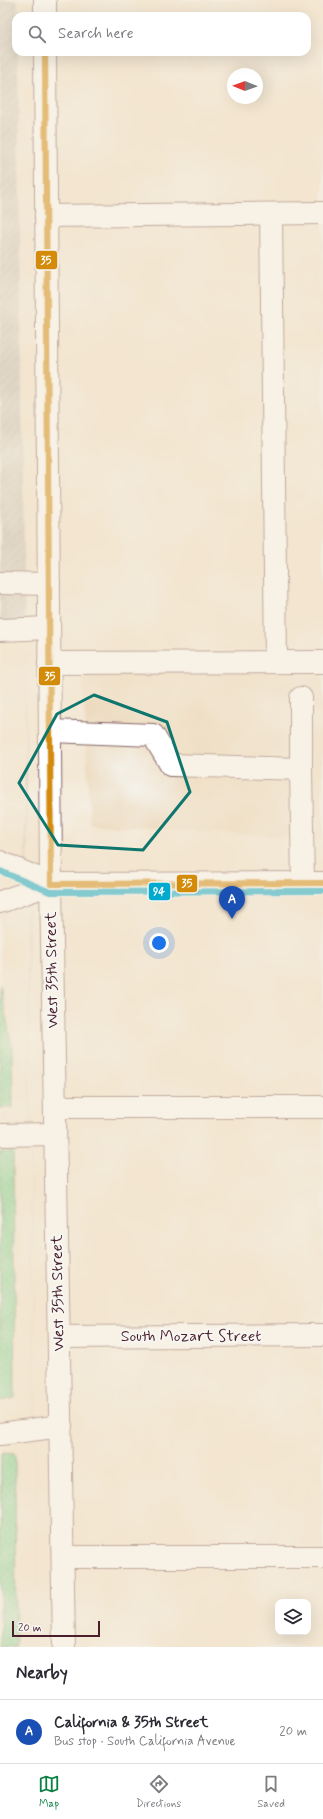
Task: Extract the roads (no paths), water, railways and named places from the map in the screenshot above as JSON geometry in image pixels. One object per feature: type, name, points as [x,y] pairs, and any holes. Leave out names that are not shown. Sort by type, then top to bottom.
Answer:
[{"type":"main road","points":[[44,12],[45,0]]},
{"type":"main road","name":"West 35th Street","points":[[45,56],[51,884],[62,1426],[64,1647]]},
{"type":"main road","points":[[46,216],[323,213]]},
{"type":"main road","points":[[271,214],[276,662]]},
{"type":"main road","points":[[0,583],[49,584]]},
{"type":"main road","points":[[0,630],[49,628]]},
{"type":"main road","points":[[49,663],[323,662]]},
{"type":"main road","points":[[0,902],[51,884],[313,883],[301,769],[300,698]]},
{"type":"main road","points":[[50,730],[153,734],[171,765],[301,769]]},
{"type":"main road","points":[[0,862],[51,884]]},
{"type":"main road","points":[[55,1107],[323,1107]]},
{"type":"main road","points":[[0,1135],[55,1134]]},
{"type":"main road","name":"South Mozart Street","points":[[59,1337],[323,1335]]},
{"type":"main road","points":[[0,1434],[62,1426]]},
{"type":"main road","points":[[63,1558],[323,1557]]},
{"type":"place","name":"California & 35th Street","points":[[232,919]]}]
